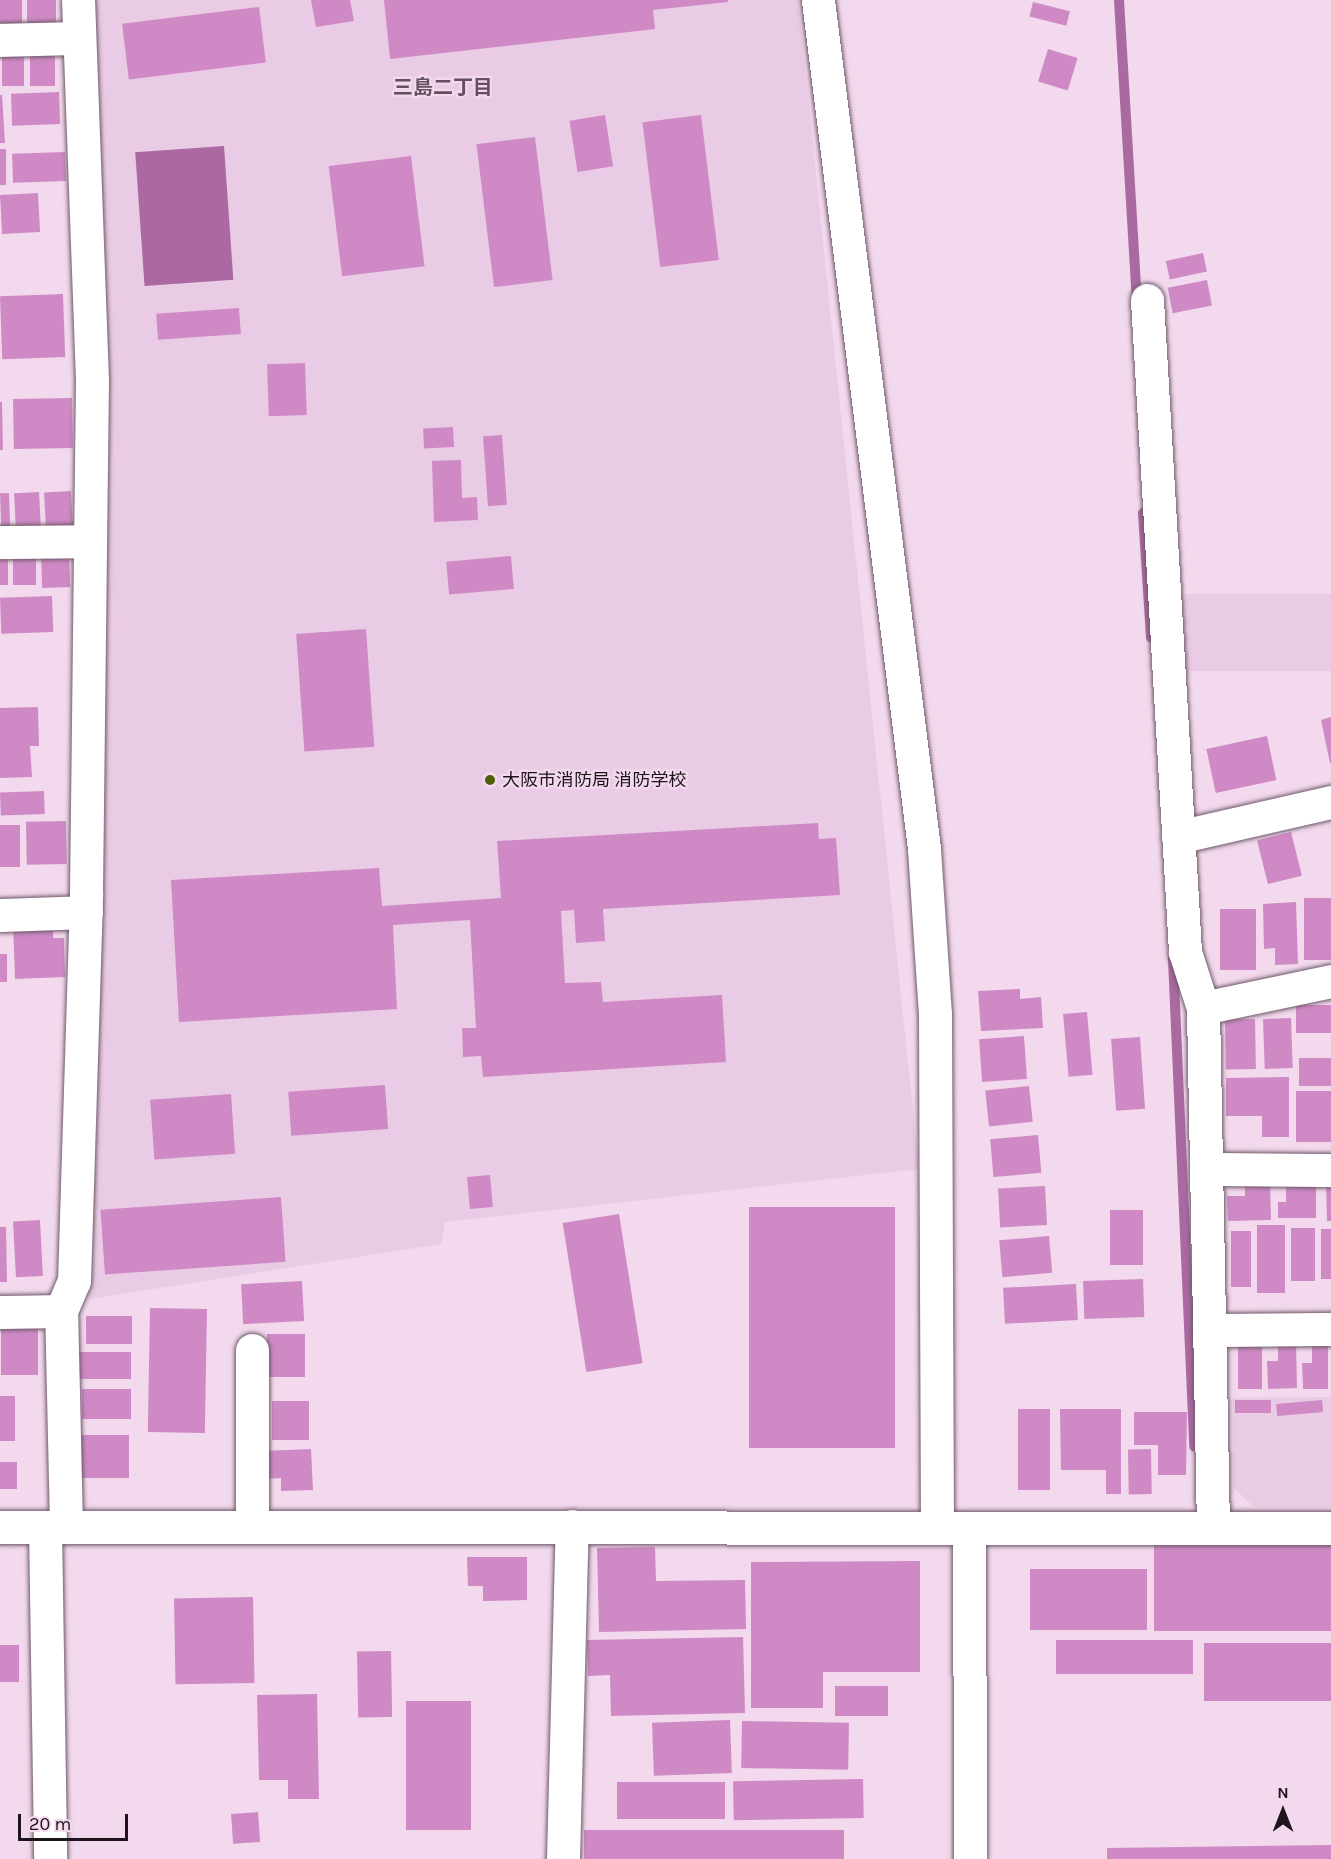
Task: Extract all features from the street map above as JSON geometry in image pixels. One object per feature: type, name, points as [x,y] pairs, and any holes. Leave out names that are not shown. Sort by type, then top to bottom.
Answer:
[{"type":"street","points":[[50,1859],[61,1311],[74,1281],[86,912],[92,380],[78,0]]},
{"type":"street","points":[[818,0],[924,849],[935,1014],[953,1528],[970,1859]]},
{"type":"street","points":[[0,40],[79,38]]},
{"type":"street","points":[[1147,300],[1185,952],[1203,1008],[1213,1528]]},
{"type":"street","points":[[0,542],[90,541]]},
{"type":"street","points":[[1178,837],[1331,802]]},
{"type":"street","points":[[0,915],[86,912]]},
{"type":"street","points":[[1203,1008],[1331,981]]},
{"type":"street","points":[[1206,1169],[1331,1170]]},
{"type":"street","points":[[0,1312],[61,1311]]},
{"type":"street","points":[[1209,1330],[1331,1329]]},
{"type":"street","points":[[252,1350],[252,1526]]},
{"type":"street","points":[[563,1859],[572,1526]]},
{"type":"street","points":[[0,1527],[1331,1528]]},
{"type":"shaded area","name":"大阪市消防局 消防学校","points":[[91,0],[798,0],[919,1169],[445,1222],[441,1244],[89,1299],[110,391]]},
{"type":"shaded area","points":[[224,146],[233,280],[145,286],[135,152]]},
{"type":"shaded area","points":[[1168,594],[1331,594],[1331,671],[1168,671]]},
{"type":"shaded area","points":[[1331,1397],[1331,1507],[1254,1507],[1233,1487],[1233,1398]]},
{"type":"building","points":[[0,0],[22,0],[22,23],[0,23]]},
{"type":"building","points":[[27,0],[56,0],[56,23],[27,23]]},
{"type":"building","points":[[311,0],[350,0],[354,21],[316,27]]},
{"type":"building","points":[[384,0],[728,0],[728,2],[653,10],[655,29],[390,59]]},
{"type":"building","points":[[1033,2],[1070,11],[1066,26],[1029,17]]},
{"type":"building","points":[[259,7],[266,63],[129,79],[122,24]]},
{"type":"building","points":[[2,49],[24,49],[24,86],[2,86]]},
{"type":"building","points":[[30,49],[55,49],[55,86],[30,86]]},
{"type":"building","points":[[1048,49],[1078,58],[1068,91],[1038,82]]},
{"type":"building","points":[[59,92],[60,124],[12,126],[11,94]]},
{"type":"building","points":[[0,95],[2,95],[5,143],[0,143]]},
{"type":"building","points":[[605,115],[613,166],[578,172],[569,121]]},
{"type":"building","points":[[701,115],[719,260],[660,267],[642,122]]},
{"type":"building","points":[[535,137],[553,280],[494,287],[476,144]]},
{"type":"building","points":[[0,149],[6,149],[6,185],[0,185]]},
{"type":"building","points":[[65,152],[66,181],[13,183],[12,154]]},
{"type":"building","points":[[411,156],[425,266],[342,276],[329,166]]},
{"type":"building","points":[[38,193],[40,232],[2,234],[0,195]]},
{"type":"building","points":[[1203,253],[1207,272],[1170,279],[1166,261]]},
{"type":"building","points":[[1207,280],[1212,306],[1173,313],[1168,288]]},
{"type":"building","points":[[63,294],[65,357],[2,359],[0,296]]},
{"type":"building","points":[[239,308],[241,334],[158,340],[156,314]]},
{"type":"building","points":[[305,363],[307,415],[269,416],[267,364]]},
{"type":"building","points":[[72,398],[73,448],[14,449],[13,399]]},
{"type":"building","points":[[0,402],[2,402],[3,450],[0,450]]},
{"type":"building","points":[[453,427],[454,447],[424,449],[423,429]]},
{"type":"building","points":[[502,435],[507,505],[488,506],[483,436]]},
{"type":"building","points":[[461,460],[462,498],[477,497],[478,520],[434,522],[432,461]]},
{"type":"building","points":[[71,491],[73,528],[46,529],[44,492]]},
{"type":"building","points":[[39,492],[41,528],[16,529],[14,493]]},
{"type":"building","points":[[0,493],[9,493],[10,530],[1,530]]},
{"type":"building","points":[[69,554],[70,587],[42,588],[41,555]]},
{"type":"building","points":[[0,555],[8,555],[8,585],[0,585]]},
{"type":"building","points":[[13,555],[36,555],[36,585],[13,585]]},
{"type":"building","points":[[511,556],[514,589],[449,595],[446,562]]},
{"type":"building","points":[[52,596],[53,632],[1,634],[0,598]]},
{"type":"building","points":[[366,629],[374,747],[304,752],[296,634]]},
{"type":"building","points":[[38,707],[39,746],[30,746],[32,777],[0,778],[0,708]]},
{"type":"building","points":[[1331,717],[1331,763],[1330,763],[1321,720]]},
{"type":"building","points":[[1267,736],[1276,780],[1216,793],[1206,749]]},
{"type":"building","points":[[44,791],[45,814],[1,816],[0,793]]},
{"type":"building","points":[[66,821],[67,864],[27,865],[26,822]]},
{"type":"building","points":[[818,823],[819,839],[836,838],[840,895],[603,909],[605,941],[576,943],[574,910],[561,911],[565,983],[601,982],[603,1002],[722,995],[726,1062],[483,1077],[481,1056],[463,1057],[462,1028],[476,1028],[470,920],[393,925],[397,1009],[179,1022],[171,880],[379,868],[382,906],[501,898],[497,841]]},
{"type":"building","points":[[0,825],[20,825],[20,867],[0,867]]},
{"type":"building","points":[[1291,832],[1302,876],[1268,884],[1257,840]]},
{"type":"building","points":[[1304,898],[1331,898],[1331,960],[1304,960]]},
{"type":"building","points":[[1296,902],[1298,964],[1275,965],[1275,948],[1264,949],[1263,904]]},
{"type":"building","points":[[1220,909],[1256,909],[1256,970],[1220,970]]},
{"type":"building","points":[[53,922],[53,938],[64,938],[65,977],[15,979],[13,923]]},
{"type":"building","points":[[0,954],[7,954],[7,982],[0,982]]},
{"type":"building","points":[[1020,989],[1020,999],[1041,997],[1043,1028],[981,1031],[978,991]]},
{"type":"building","points":[[1296,1005],[1331,1005],[1331,1033],[1296,1033]]},
{"type":"building","points":[[1087,1012],[1092,1075],[1069,1077],[1063,1014]]},
{"type":"building","points":[[1291,1018],[1293,1068],[1265,1069],[1263,1019]]},
{"type":"building","points":[[1255,1019],[1256,1069],[1226,1070],[1225,1020]]},
{"type":"building","points":[[1024,1036],[1027,1079],[982,1082],[979,1039]]},
{"type":"building","points":[[1140,1037],[1145,1109],[1116,1111],[1111,1039]]},
{"type":"building","points":[[1299,1058],[1331,1058],[1331,1086],[1299,1086]]},
{"type":"building","points":[[1289,1077],[1289,1137],[1262,1137],[1262,1116],[1226,1116],[1226,1078]]},
{"type":"building","points":[[385,1085],[388,1129],[291,1136],[288,1092]]},
{"type":"building","points":[[1029,1086],[1033,1122],[989,1126],[985,1091]]},
{"type":"building","points":[[1296,1091],[1331,1091],[1331,1142],[1296,1142]]},
{"type":"building","points":[[231,1094],[235,1154],[154,1160],[150,1100]]},
{"type":"building","points":[[1038,1135],[1041,1173],[993,1177],[990,1139]]},
{"type":"building","points":[[490,1175],[493,1207],[470,1209],[467,1177]]},
{"type":"building","points":[[1245,1181],[1270,1181],[1271,1220],[1228,1221],[1227,1196],[1245,1196]]},
{"type":"building","points":[[1286,1182],[1316,1182],[1316,1218],[1278,1218],[1278,1202],[1286,1202]]},
{"type":"building","points":[[1326,1184],[1331,1184],[1331,1221],[1327,1221]]},
{"type":"building","points":[[1045,1186],[1047,1225],[1000,1227],[998,1188]]},
{"type":"building","points":[[281,1197],[286,1262],[105,1274],[100,1210]]},
{"type":"building","points":[[749,1207],[895,1207],[895,1448],[749,1448]]},
{"type":"building","points":[[1110,1210],[1143,1210],[1143,1265],[1110,1265]]},
{"type":"building","points":[[619,1214],[643,1363],[586,1372],[563,1223]]},
{"type":"building","points":[[40,1220],[43,1276],[16,1277],[13,1221]]},
{"type":"building","points":[[1257,1225],[1285,1225],[1285,1293],[1257,1293]]},
{"type":"building","points":[[0,1227],[6,1227],[7,1282],[0,1282]]},
{"type":"building","points":[[1291,1228],[1315,1228],[1315,1281],[1291,1281]]},
{"type":"building","points":[[1321,1229],[1331,1229],[1331,1279],[1321,1279]]},
{"type":"building","points":[[1231,1231],[1251,1231],[1251,1287],[1231,1287]]},
{"type":"building","points":[[1049,1236],[1052,1273],[1002,1277],[999,1240]]},
{"type":"building","points":[[1143,1279],[1144,1317],[1084,1319],[1083,1281]]},
{"type":"building","points":[[302,1281],[304,1321],[243,1324],[241,1284]]},
{"type":"building","points":[[1076,1284],[1078,1320],[1005,1324],[1003,1288]]},
{"type":"building","points":[[150,1308],[207,1309],[205,1433],[148,1432]]},
{"type":"building","points":[[86,1316],[132,1316],[132,1344],[86,1344]]},
{"type":"building","points":[[1,1325],[38,1325],[38,1375],[1,1375]]},
{"type":"building","points":[[267,1334],[305,1334],[305,1377],[267,1377]]},
{"type":"building","points":[[1312,1338],[1328,1338],[1328,1389],[1303,1389],[1302,1363],[1312,1363]]},
{"type":"building","points":[[1278,1341],[1296,1341],[1297,1388],[1268,1389],[1267,1361],[1278,1361]]},
{"type":"building","points":[[1238,1347],[1262,1347],[1262,1389],[1238,1389]]},
{"type":"building","points":[[76,1352],[131,1352],[131,1379],[76,1379]]},
{"type":"building","points":[[82,1389],[131,1389],[131,1419],[82,1419]]},
{"type":"building","points":[[0,1396],[15,1396],[15,1441],[0,1441]]},
{"type":"building","points":[[1235,1400],[1271,1400],[1271,1413],[1235,1413]]},
{"type":"building","points":[[1322,1400],[1323,1412],[1277,1416],[1276,1404]]},
{"type":"building","points":[[272,1401],[309,1401],[309,1440],[272,1440]]},
{"type":"building","points":[[1018,1409],[1050,1409],[1050,1490],[1018,1490]]},
{"type":"building","points":[[1060,1409],[1121,1409],[1121,1494],[1106,1494],[1106,1470],[1061,1470]]},
{"type":"building","points":[[1134,1412],[1187,1412],[1186,1475],[1158,1475],[1158,1445],[1134,1445]]},
{"type":"building","points":[[79,1435],[129,1435],[129,1478],[79,1478]]},
{"type":"building","points":[[311,1449],[313,1490],[281,1491],[281,1478],[264,1479],[263,1451]]},
{"type":"building","points":[[1128,1449],[1151,1449],[1152,1494],[1129,1494]]},
{"type":"building","points":[[0,1462],[17,1462],[17,1489],[0,1489]]},
{"type":"building","points":[[1154,1542],[1331,1542],[1331,1631],[1154,1631]]},
{"type":"building","points":[[655,1547],[656,1581],[745,1580],[746,1629],[599,1632],[597,1548]]},
{"type":"building","points":[[467,1557],[527,1557],[527,1600],[483,1601],[483,1586],[468,1586]]},
{"type":"building","points":[[920,1561],[920,1672],[823,1672],[823,1708],[751,1708],[751,1562]]},
{"type":"building","points":[[1030,1569],[1147,1569],[1147,1630],[1030,1630]]},
{"type":"building","points":[[253,1597],[255,1683],[176,1684],[174,1598]]},
{"type":"building","points":[[743,1637],[745,1713],[611,1716],[610,1675],[588,1676],[587,1640]]},
{"type":"building","points":[[1056,1640],[1193,1640],[1193,1674],[1056,1674]]},
{"type":"building","points":[[1204,1643],[1331,1643],[1331,1701],[1204,1701]]},
{"type":"building","points":[[0,1645],[19,1645],[19,1682],[0,1682]]},
{"type":"building","points":[[391,1651],[392,1717],[358,1718],[357,1652]]},
{"type":"building","points":[[835,1686],[888,1686],[888,1716],[835,1716]]},
{"type":"building","points":[[317,1694],[319,1799],[288,1799],[288,1780],[259,1780],[257,1695]]},
{"type":"building","points":[[406,1701],[471,1701],[471,1830],[406,1830]]},
{"type":"building","points":[[730,1720],[732,1773],[654,1776],[652,1723]]},
{"type":"building","points":[[742,1721],[849,1723],[848,1770],[741,1768]]},
{"type":"building","points":[[863,1779],[864,1818],[734,1820],[733,1781]]},
{"type":"building","points":[[617,1782],[725,1782],[725,1819],[617,1819]]},
{"type":"building","points":[[258,1812],[260,1842],[233,1844],[231,1814]]},
{"type":"building","points":[[584,1830],[844,1830],[844,1859],[584,1859]]},
{"type":"building","points":[[1331,1845],[1331,1859],[1107,1859],[1107,1848]]},
{"type":"waterway","points":[[1119,0],[1137,300]]},
{"type":"waterway","points":[[1143,513],[1151,638]]},
{"type":"waterway","points":[[1173,959],[1194,1447]]},
{"type":"place","name":"大阪市消防局 消防学校","points":[[490,780]]},
{"type":"district","name":"三島二丁目","points":[[443,87]]}]
